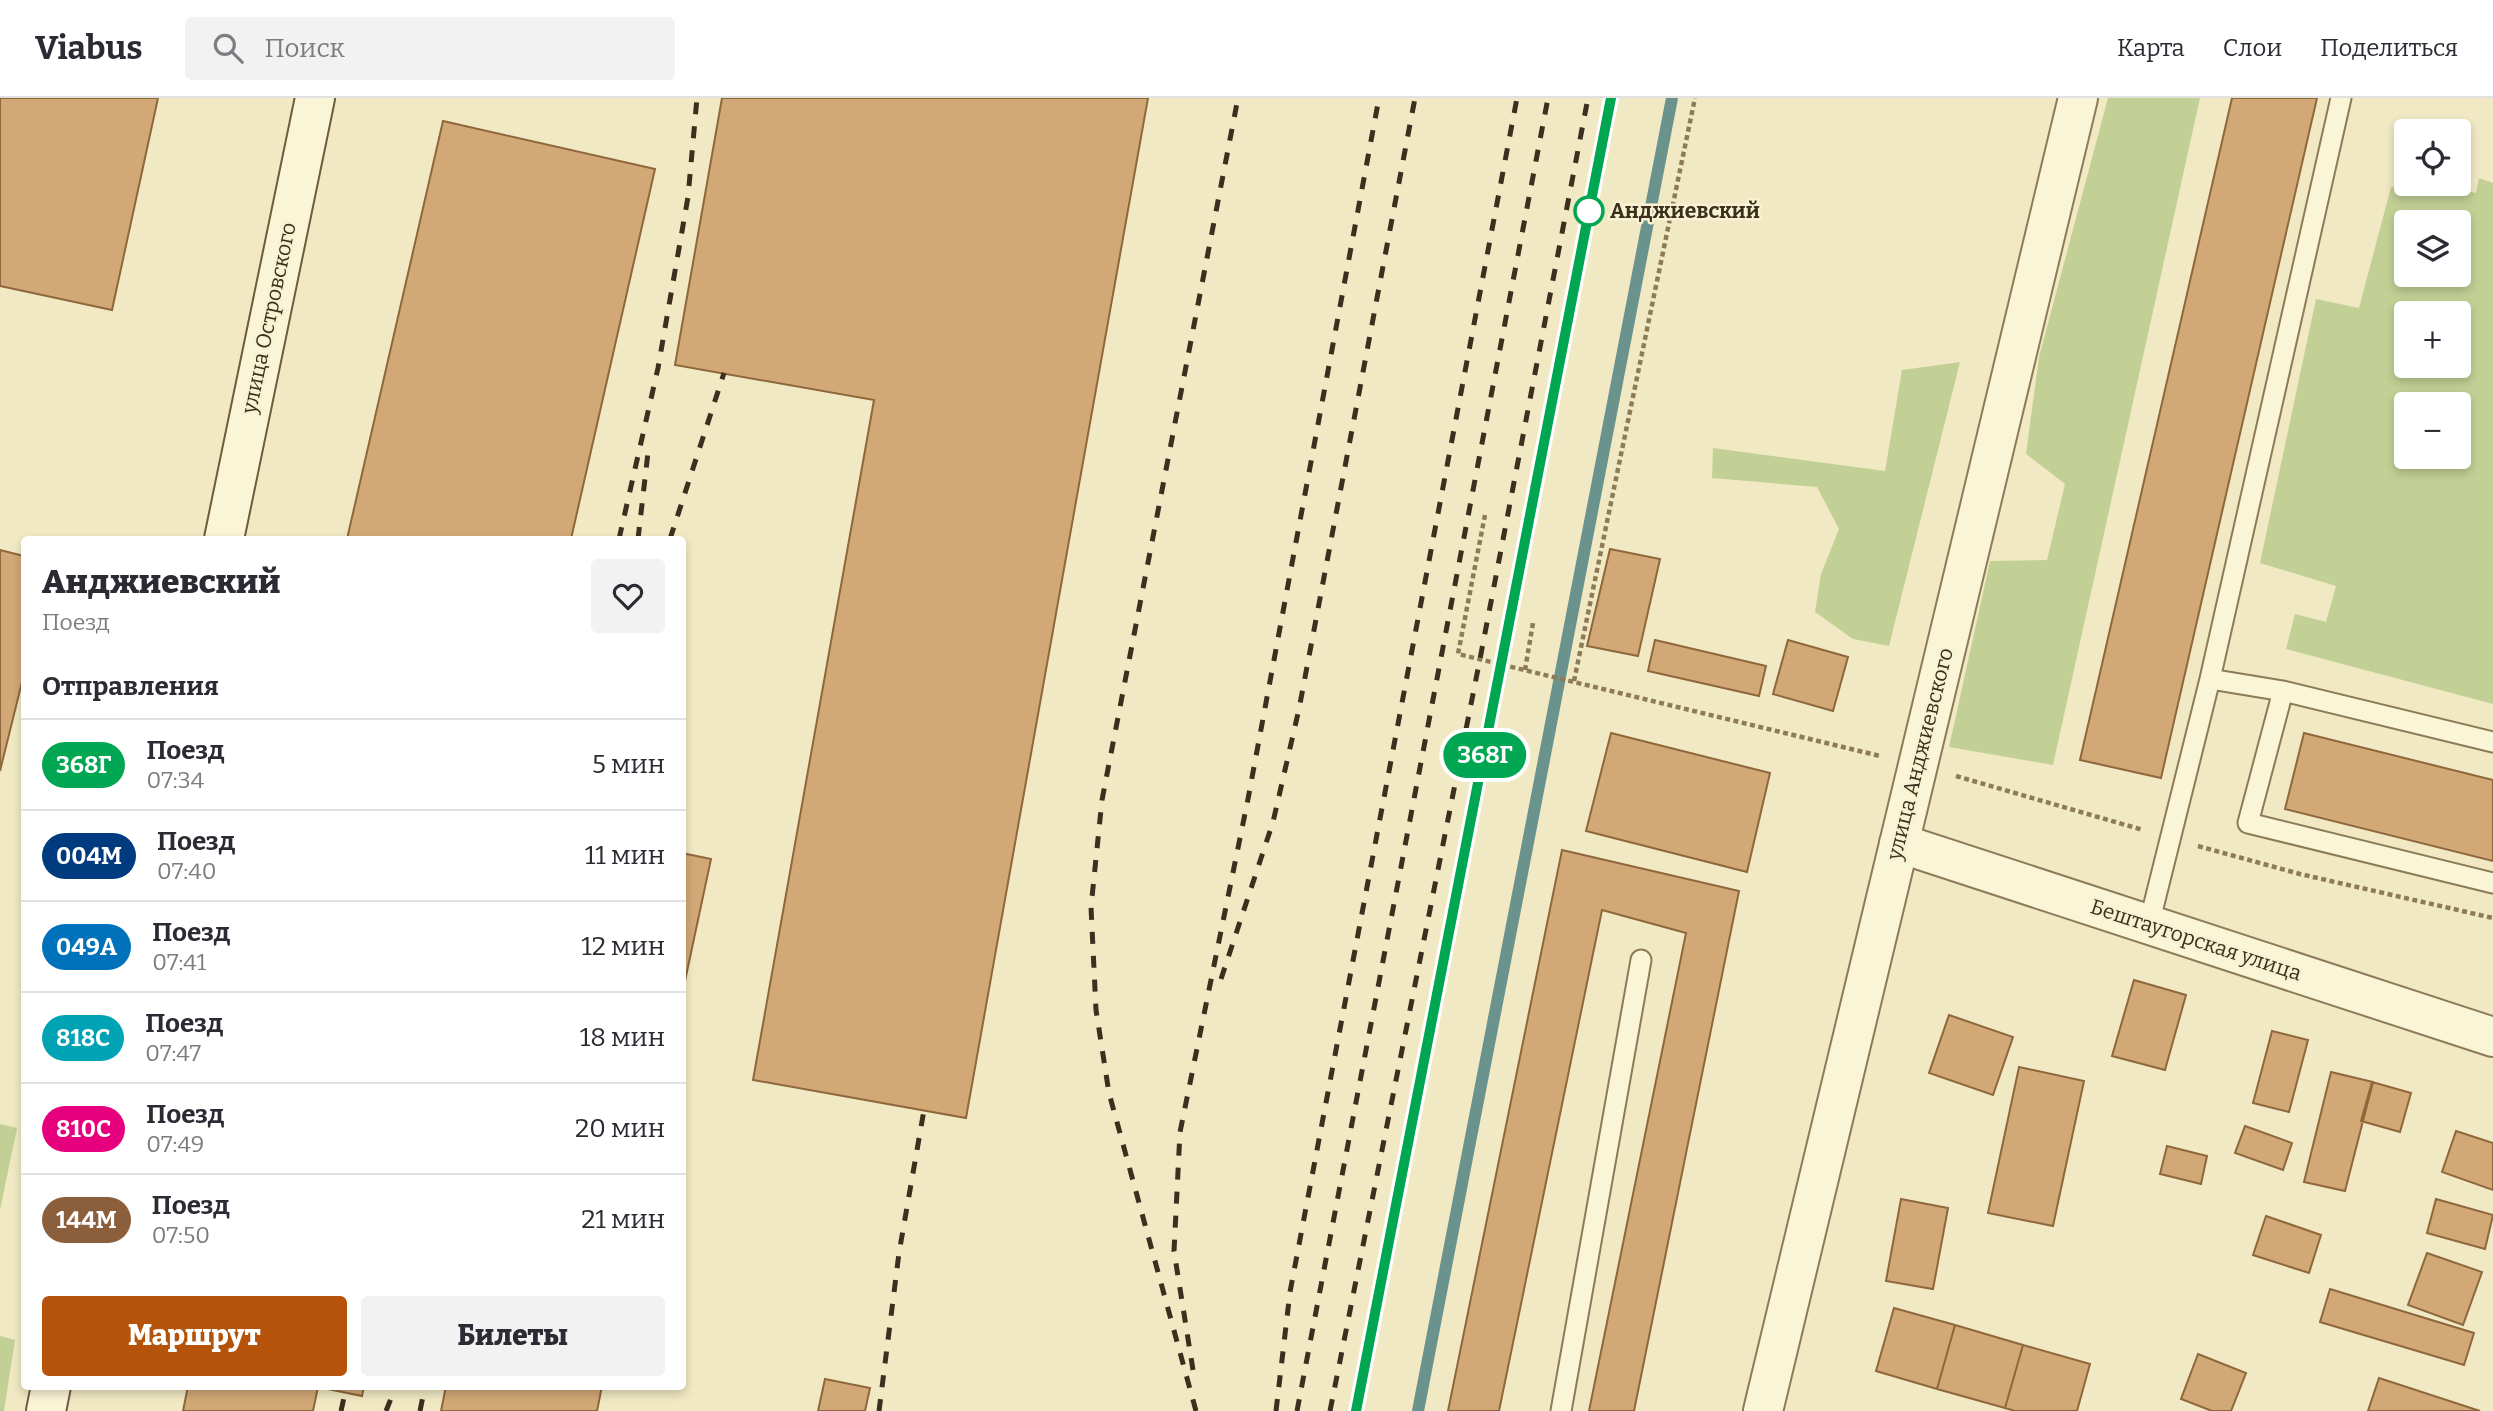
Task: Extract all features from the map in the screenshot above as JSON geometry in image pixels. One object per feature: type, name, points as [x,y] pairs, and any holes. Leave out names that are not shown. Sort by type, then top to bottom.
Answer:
[{"type":"street","name":"улица Островского","points":[[225,536],[315,98]]},
{"type":"street","name":"улица Анджиевского","points":[[1763,1411],[2078,98]]},
{"type":"street","name":"Бештаугорская улица","points":[[1899,843],[2493,1037]]},
{"type":"street","points":[[46,1411],[50,1390]]},
{"type":"lane","points":[[2149,924],[2210,679],[2341,98]]},
{"type":"lane","points":[[2210,679],[2283,691],[2493,742]]},
{"type":"lane","points":[[2283,691],[2248,823],[2493,883]]},
{"type":"lane","points":[[1561,1411],[1642,960]]},
{"type":"path","points":[[1573,681],[1695,98]]},
{"type":"path","points":[[1485,515],[1458,654],[1918,765],[2300,874],[2493,918]]},
{"type":"path","points":[[1525,670],[1534,623]]},
{"type":"green space","points":[[2108,98],[2200,98],[2053,765],[1949,747],[1990,561],[2047,560],[2065,484],[2026,454],[2039,357]]},
{"type":"green space","points":[[2479,178],[2493,183],[2493,704],[2286,649],[2295,614],[2326,622],[2336,586],[2260,563],[2316,299],[2359,308],[2391,187],[2394,187],[2394,196],[2471,196],[2471,192],[2476,193]]},
{"type":"green space","points":[[1960,362],[1889,646],[1853,639],[1815,612],[1821,574],[1839,529],[1817,487],[1712,478],[1713,448],[1885,471],[1902,370]]},
{"type":"green space","points":[[0,1124],[17,1128],[0,1210]]},
{"type":"green space","points":[[0,1336],[15,1340],[4,1411],[0,1411]]},
{"type":"building","points":[[0,98],[158,98],[112,310],[0,286]]},
{"type":"building","points":[[722,98],[1148,98],[966,1118],[753,1080],[874,400],[675,365]]},
{"type":"building","points":[[2232,98],[2317,98],[2161,778],[2080,760]]},
{"type":"building","points":[[443,121],[655,169],[572,536],[348,536]]},
{"type":"building","points":[[1610,549],[1660,559],[1638,656],[1587,646]]},
{"type":"building","points":[[0,550],[21,555],[21,686],[0,771]]},
{"type":"building","points":[[1655,640],[1766,666],[1759,696],[1648,671]]},
{"type":"building","points":[[1788,640],[1848,657],[1833,711],[1773,694]]},
{"type":"building","points":[[1611,733],[1770,773],[1747,872],[1586,831]]},
{"type":"building","points":[[2304,733],[2493,780],[2493,861],[2285,809]]},
{"type":"building","points":[[1562,850],[1739,891],[1634,1411],[1589,1411],[1686,933],[1602,910],[1499,1411],[1448,1411]]},
{"type":"building","points":[[686,854],[711,859],[686,976]]},
{"type":"building","points":[[2134,980],[2186,995],[2165,1070],[2112,1056]]},
{"type":"building","points":[[1949,1015],[2013,1037],[1993,1095],[1929,1073]]},
{"type":"building","points":[[2272,1031],[2308,1040],[2289,1112],[2253,1103]]},
{"type":"building","points":[[2019,1067],[2084,1081],[2053,1226],[1988,1213]]},
{"type":"building","points":[[2331,1072],[2373,1082],[2345,1191],[2304,1182]]},
{"type":"building","points":[[2372,1082],[2411,1093],[2400,1132],[2361,1121]]},
{"type":"building","points":[[2245,1126],[2292,1143],[2283,1170],[2235,1153]]},
{"type":"building","points":[[2456,1131],[2493,1143],[2493,1190],[2442,1172]]},
{"type":"building","points":[[2167,1146],[2207,1156],[2201,1184],[2160,1174]]},
{"type":"building","points":[[1901,1199],[1948,1208],[1933,1289],[1886,1281]]},
{"type":"building","points":[[2436,1199],[2493,1215],[2485,1249],[2427,1233]]},
{"type":"building","points":[[2266,1216],[2321,1235],[2309,1273],[2253,1255]]},
{"type":"building","points":[[2427,1253],[2482,1272],[2463,1325],[2408,1305]]},
{"type":"building","points":[[2330,1289],[2474,1333],[2464,1365],[2320,1322]]},
{"type":"building","points":[[1894,1308],[1955,1325],[1937,1389],[1876,1371]]},
{"type":"building","points":[[1955,1325],[2023,1345],[2005,1408],[1937,1389]]},
{"type":"building","points":[[2023,1345],[2090,1364],[2077,1411],[2015,1411],[2005,1408]]},
{"type":"building","points":[[2198,1354],[2246,1373],[2231,1411],[2212,1411],[2181,1399]]},
{"type":"building","points":[[2379,1378],[2480,1411],[2368,1411]]},
{"type":"building","points":[[825,1379],[870,1388],[865,1411],[818,1411]]},
{"type":"building","points":[[187,1390],[317,1390],[313,1411],[183,1411]]},
{"type":"building","points":[[333,1390],[363,1390],[362,1396]]},
{"type":"building","points":[[445,1390],[601,1390],[597,1411],[441,1411]]},
{"type":"waterway","points":[[1418,1411],[1672,98]]},
{"type":"railway","points":[[620,536],[658,368],[688,197],[697,98]]},
{"type":"railway","points":[[1196,1411],[1109,1093],[1096,1010],[1091,907],[1102,800],[1238,98]]},
{"type":"railway","points":[[1193,1370],[1174,1251],[1180,1132],[1248,799],[1379,98]]},
{"type":"railway","points":[[1221,979],[1273,822],[1299,709],[1415,98]]},
{"type":"railway","points":[[1276,1411],[1290,1292],[1517,98]]},
{"type":"railway","points":[[1297,1411],[1548,98]]},
{"type":"railway","points":[[1330,1411],[1480,659],[1588,98]]},
{"type":"railway","points":[[1356,1411],[1611,98]]},
{"type":"railway","points":[[671,536],[724,373]]},
{"type":"railway","points":[[638,536],[649,444]]},
{"type":"railway","points":[[879,1411],[899,1253],[924,1110]]},
{"type":"railway","points":[[386,1411],[394,1390]]},
{"type":"railway","points":[[420,1411],[424,1390]]},
{"type":"railway","points":[[341,1411],[345,1393]]},
{"type":"train","name":"368Г","points":[[1356,1411],[1611,98]]},
{"type":"place","name":"Анджиевский","points":[[1589,211]]}]
